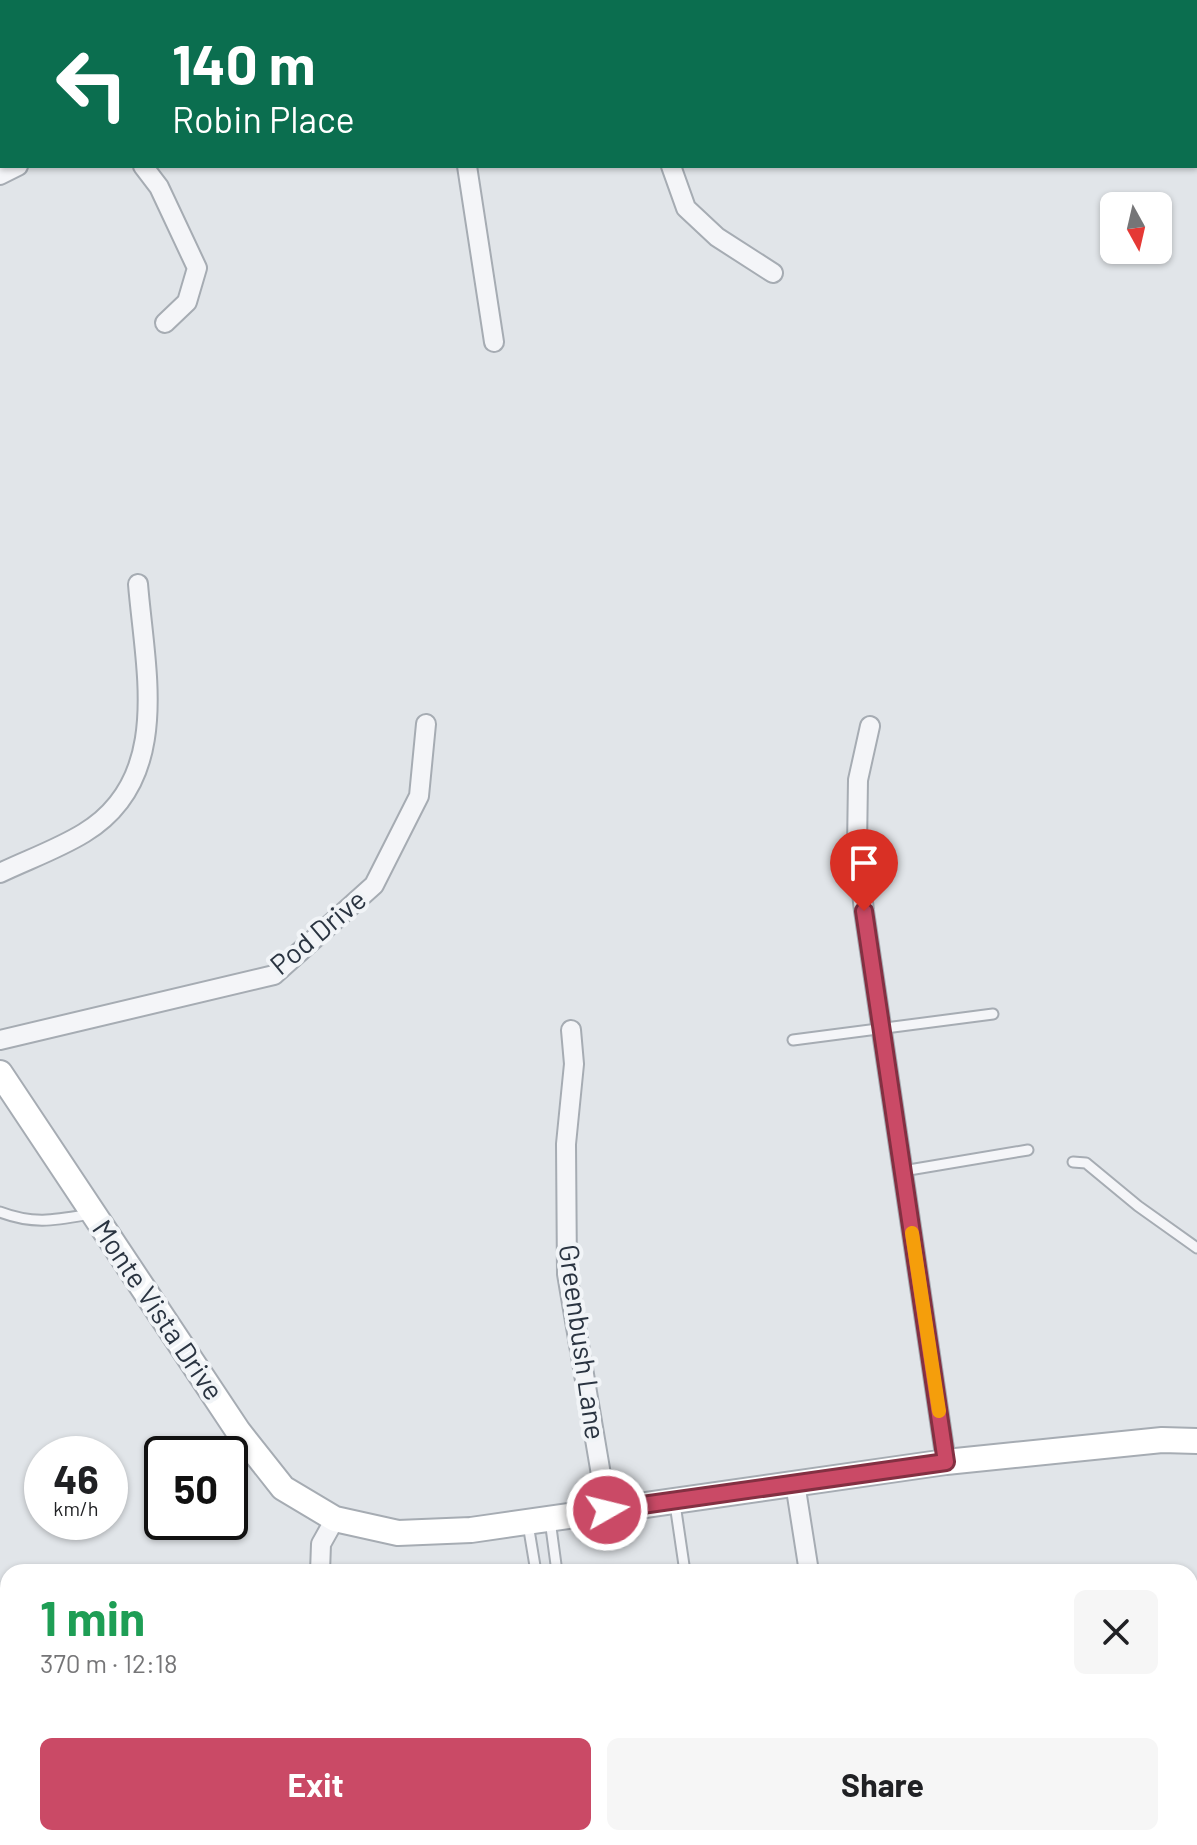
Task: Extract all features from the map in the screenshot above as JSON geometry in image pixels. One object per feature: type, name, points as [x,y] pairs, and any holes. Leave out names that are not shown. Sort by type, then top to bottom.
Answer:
[{"type":"main road","name":"Monte Vista Drive","points":[[0,1073],[238,1431],[283,1488],[335,1519],[398,1533],[471,1530],[946,1462],[1162,1440],[1197,1441]]},
{"type":"street","points":[[145,168],[159,187],[197,268],[187,302],[165,323]]},
{"type":"street","points":[[467,168],[494,342]]},
{"type":"street","points":[[672,168],[686,208],[717,237],[773,273]]},
{"type":"street","points":[[0,873],[84,833],[110,813],[135,779],[149,720],[138,584]]},
{"type":"street","name":"Pod Drive","points":[[0,1040],[274,975],[374,885],[419,796],[426,724]]},
{"type":"street","points":[[870,726],[858,780],[857,847],[946,1462]]},
{"type":"street","name":"Greenbush Lane","points":[[571,1030],[574,1064],[566,1144],[567,1274],[607,1510]]},
{"type":"street","points":[[795,1483],[808,1564]]},
{"type":"street","points":[[320,1564],[321,1544],[335,1519]]},
{"type":"lane","points":[[793,1040],[993,1014]]},
{"type":"lane","points":[[903,1171],[1028,1150]]},
{"type":"lane","points":[[1073,1162],[1086,1163],[1138,1206],[1197,1248]]},
{"type":"lane","points":[[0,1212],[15,1218],[44,1222],[94,1213]]},
{"type":"lane","points":[[674,1501],[684,1564]]},
{"type":"lane","points":[[536,1564],[539,1520]]},
{"type":"lane","points":[[539,1520],[554,1564]]},
{"type":"slow traffic","points":[[912,1233],[939,1411]]},
{"type":"route","points":[[607,1510],[946,1462],[864,911]]}]
